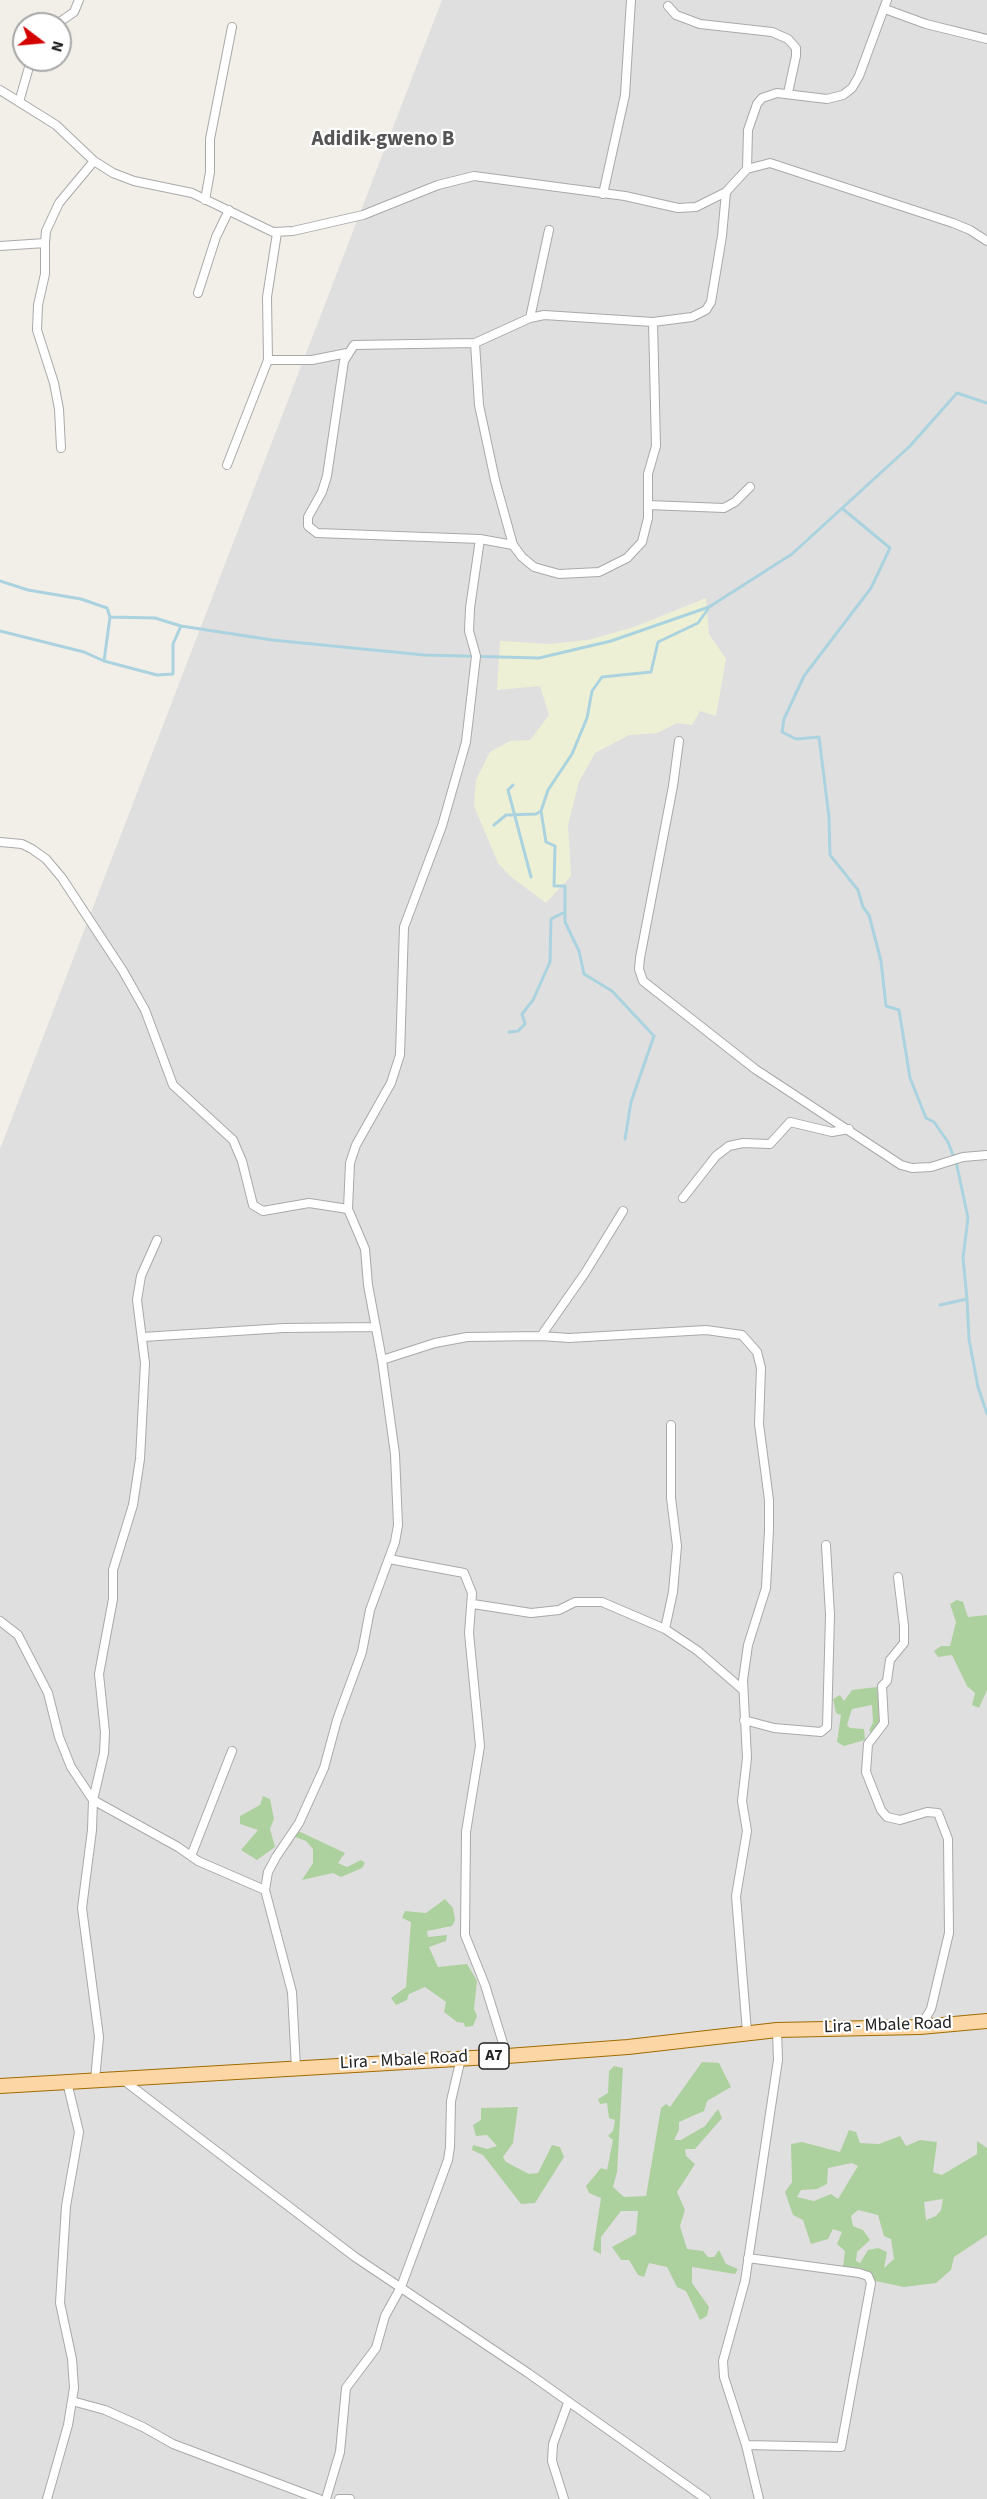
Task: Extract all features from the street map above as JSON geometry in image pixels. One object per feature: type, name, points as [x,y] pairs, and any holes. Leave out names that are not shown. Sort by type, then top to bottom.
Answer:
[{"type":"main road","name":"Lira - Mbale Road","points":[[0,2086],[507,2056],[628,2047],[777,2030],[920,2027],[987,2021]]},
{"type":"street","points":[[72,13],[79,0]]},
{"type":"street","points":[[603,194],[625,94],[631,0]]},
{"type":"street","points":[[747,169],[748,130],[757,104],[771,94],[788,93],[835,98],[852,88],[869,52],[886,4],[926,24],[987,39]]},
{"type":"street","points":[[669,6],[676,15],[686,20],[728,29],[772,32],[788,39],[796,48],[796,56],[788,93]]},
{"type":"street","points":[[205,200],[210,172],[210,139],[223,60],[232,27]]},
{"type":"street","points":[[19,102],[28,72]]},
{"type":"street","points":[[0,90],[66,133],[94,161],[124,178],[181,190],[229,210],[264,230],[277,233],[363,215],[438,185],[474,176],[688,208],[706,204],[726,192],[747,169],[760,164],[782,164],[970,230],[987,241]]},
{"type":"street","points":[[61,448],[59,409],[54,383],[37,330],[38,305],[45,274],[45,243],[48,225],[59,203],[94,161]]},
{"type":"street","points":[[513,545],[480,539],[310,530],[308,518],[322,492],[330,463],[338,390],[347,353],[354,345],[475,343],[530,318],[553,314],[597,320],[653,322],[692,317],[706,309],[711,302],[722,236],[726,192]]},
{"type":"street","points":[[198,293],[216,237],[229,210]]},
{"type":"street","points":[[530,318],[549,230]]},
{"type":"street","points":[[227,465],[268,360],[267,297],[277,233]]},
{"type":"street","points":[[0,246],[45,243]]},
{"type":"street","points":[[475,343],[479,405],[513,545],[528,563],[545,571],[572,575],[599,572],[627,558],[642,543],[648,518],[648,474],[656,446],[657,433],[653,322]]},
{"type":"street","points":[[268,360],[312,360],[347,353]]},
{"type":"street","points":[[648,505],[724,508],[735,502],[750,487]]},
{"type":"street","points":[[296,2068],[292,1992],[265,1890],[268,1872],[299,1822],[320,1778],[337,1720],[362,1652],[377,1589],[389,1559],[398,1525],[395,1454],[365,1249],[348,1209],[350,1163],[356,1145],[391,1083],[400,1055],[405,927],[442,826],[466,742],[476,656],[470,632],[470,608],[480,539]]},
{"type":"street","points":[[679,741],[673,786],[640,958],[639,969],[643,981],[755,1069],[901,1165],[912,1168],[931,1167],[963,1157],[987,1155]]},
{"type":"street","points":[[0,842],[22,844],[32,849],[46,859],[62,878],[123,971],[145,1010],[173,1085],[233,1140],[242,1161],[253,1205],[263,1211],[309,1203],[348,1209]]},
{"type":"street","points":[[683,1198],[716,1156],[729,1146],[743,1143],[770,1144],[790,1122],[832,1132],[849,1129]]},
{"type":"street","points":[[541,1336],[585,1273],[623,1211]]},
{"type":"street","points":[[95,2080],[99,2037],[82,1908],[92,1830],[93,1800],[104,1753],[105,1732],[99,1674],[113,1599],[113,1570],[133,1505],[140,1459],[144,1400],[143,1336],[137,1300],[141,1276],[157,1240]]},
{"type":"street","points":[[143,1336],[317,1327],[376,1328]]},
{"type":"street","points":[[382,1359],[447,1340],[495,1335],[569,1338],[684,1330],[724,1331],[745,1337],[757,1352],[761,1368],[759,1424],[769,1500],[769,1541],[766,1588],[748,1645],[743,1690],[747,1758],[742,1801],[747,1831],[736,1896],[747,2032]]},
{"type":"street","points":[[665,1629],[673,1592],[677,1546],[671,1498],[671,1425]]},
{"type":"street","points":[[744,1720],[769,1727],[821,1732],[828,1727],[830,1615],[826,1545]]},
{"type":"street","points":[[389,1559],[464,1573],[473,1604],[469,1633],[480,1746],[466,1832],[465,1935],[485,1985],[507,2056]]},
{"type":"street","points":[[898,1577],[904,1643],[890,1660],[887,1681],[882,1687],[884,1723],[869,1741],[866,1772],[881,1810],[887,1817],[900,1820],[927,1812],[938,1813],[948,1839],[949,1933],[931,2010],[920,2027]]},
{"type":"street","points":[[473,1604],[531,1613],[559,1611],[575,1602],[588,1600],[602,1602],[665,1629],[698,1651],[743,1690]]},
{"type":"street","points":[[0,1621],[18,1635],[48,1693],[59,1737],[71,1767],[93,1800],[218,1871],[265,1890]]},
{"type":"street","points":[[191,1856],[232,1751]]},
{"type":"street","points":[[759,2499],[746,2445],[724,2377],[723,2361],[745,2281],[778,2060],[777,2030]]},
{"type":"street","points":[[326,2499],[340,2452],[346,2388],[376,2348],[385,2316],[401,2287],[448,2160],[451,2101],[460,2058]]},
{"type":"street","points":[[121,2079],[346,2250],[705,2499]]},
{"type":"street","points":[[47,2499],[72,2401],[72,2359],[60,2294],[66,2206],[79,2132],[67,2082]]},
{"type":"street","points":[[746,2445],[840,2447],[871,2283],[868,2276],[859,2273],[748,2258]]},
{"type":"street","points":[[72,2401],[105,2410],[173,2444],[319,2499]]},
{"type":"street","points":[[564,2499],[552,2461],[553,2444],[568,2403]]},
{"type":"street","points":[[339,2499],[350,2499]]},
{"type":"shaded area","points":[[442,0],[987,0],[987,2499],[0,2499],[0,1149]]},
{"type":"green space","points":[[706,598],[709,634],[726,659],[716,716],[700,711],[692,725],[677,723],[657,733],[629,735],[595,753],[579,782],[568,825],[571,876],[546,903],[510,876],[498,863],[474,806],[476,780],[490,752],[510,741],[530,740],[549,715],[540,686],[497,690],[500,641],[549,644],[588,640],[634,627]]},
{"type":"green space","points":[[957,1600],[963,1602],[968,1617],[987,1615],[987,1690],[979,1708],[972,1705],[975,1693],[967,1686],[952,1655],[938,1657],[934,1651],[941,1646],[950,1646],[956,1622],[950,1604]]},
{"type":"green space","points":[[877,1687],[882,1724],[872,1734],[869,1730],[873,1723],[872,1705],[852,1709],[847,1725],[850,1728],[864,1729],[865,1740],[844,1746],[837,1742],[841,1715],[836,1713],[833,1699],[840,1695],[844,1701],[852,1690]]},
{"type":"green space","points":[[263,1796],[270,1799],[274,1819],[270,1829],[275,1847],[257,1860],[241,1850],[258,1830],[240,1824],[240,1816],[260,1805]]},
{"type":"green space","points":[[292,1828],[345,1853],[338,1863],[347,1867],[361,1860],[365,1863],[362,1868],[341,1877],[333,1873],[302,1880],[313,1863],[313,1849],[306,1841],[295,1837],[290,1846],[286,1835]]},
{"type":"green space","points":[[445,1899],[453,1908],[455,1920],[452,1926],[427,1931],[428,1937],[447,1935],[446,1941],[429,1947],[438,1967],[467,1964],[477,1981],[474,2009],[477,2016],[473,2026],[465,2027],[464,2023],[457,2022],[444,2012],[446,2002],[425,1987],[409,1994],[407,2000],[396,2005],[391,1998],[406,1987],[411,1922],[402,1918],[405,1911],[426,1913]]},
{"type":"green space","points":[[702,2062],[719,2063],[731,2087],[707,2101],[704,2111],[679,2122],[679,2130],[674,2140],[681,2140],[705,2126],[718,2109],[722,2118],[695,2149],[685,2149],[686,2156],[695,2164],[677,2192],[685,2210],[680,2226],[687,2249],[703,2251],[708,2257],[714,2257],[719,2250],[726,2264],[738,2269],[735,2274],[692,2267],[692,2283],[709,2307],[707,2316],[700,2320],[686,2291],[677,2287],[667,2267],[649,2263],[644,2277],[638,2275],[629,2260],[621,2260],[612,2247],[636,2234],[638,2211],[621,2211],[601,2237],[601,2254],[593,2250],[601,2198],[589,2193],[586,2186],[601,2168],[607,2170],[613,2140],[608,2136],[613,2131],[615,2120],[609,2118],[607,2103],[600,2104],[598,2099],[608,2093],[609,2071],[614,2066],[623,2068],[617,2172],[613,2187],[624,2197],[646,2196],[661,2108],[666,2104],[670,2107]]},
{"type":"green space","points":[[518,2107],[513,2143],[503,2157],[506,2162],[529,2174],[538,2173],[552,2145],[560,2147],[564,2157],[535,2203],[521,2204],[483,2155],[472,2150],[473,2145],[487,2149],[497,2146],[487,2135],[476,2136],[473,2125],[481,2120],[481,2108]]},
{"type":"green space","points":[[849,2130],[856,2132],[860,2143],[879,2144],[900,2136],[906,2146],[920,2140],[937,2142],[933,2172],[942,2175],[977,2154],[977,2141],[987,2148],[987,2235],[954,2257],[951,2270],[936,2283],[904,2287],[842,2274],[845,2251],[837,2244],[842,2232],[833,2229],[828,2239],[811,2244],[803,2220],[793,2215],[785,2192],[792,2182],[791,2144],[802,2142],[840,2152]],"holes":[[[852,2163],[858,2166],[838,2199],[831,2194],[814,2201],[797,2197],[801,2190],[817,2189],[827,2184],[828,2168]],[[943,2199],[941,2210],[936,2216],[926,2220],[924,2202]],[[858,2210],[878,2215],[884,2236],[891,2239],[894,2259],[884,2268],[887,2252],[878,2248],[868,2250],[860,2263],[856,2261],[857,2252],[870,2240],[863,2230],[853,2226],[851,2216]]]},
{"type":"waterway","points":[[0,631],[84,652],[104,661],[157,675],[173,674],[173,644],[181,626],[272,640],[424,655],[539,658],[611,641],[709,607],[792,554],[910,446],[957,393],[987,403]]},
{"type":"waterway","points":[[843,509],[890,548],[871,588],[804,676],[784,719],[782,732],[796,739],[819,737],[829,817],[830,855],[858,890],[863,907],[869,915],[881,961],[886,1006],[899,1010],[910,1078],[926,1118],[934,1122],[948,1142],[957,1166],[968,1218],[963,1258],[967,1299],[940,1305]]},
{"type":"waterway","points":[[0,581],[28,590],[81,599],[107,608],[110,617]]},
{"type":"waterway","points":[[625,1139],[631,1102],[654,1036],[612,991],[584,974],[579,951],[565,922],[565,886],[554,886],[555,846],[546,842],[541,811],[548,790],[572,754],[587,718],[592,691],[602,677],[651,672],[658,642],[698,623],[708,609]]},
{"type":"waterway","points":[[104,661],[110,617],[155,618],[181,626]]},
{"type":"waterway","points":[[513,785],[508,790],[531,877]]},
{"type":"waterway","points":[[494,825],[506,815],[536,814],[541,811]]},
{"type":"waterway","points":[[509,1032],[518,1031],[525,1024],[522,1014],[533,1000],[550,962],[551,919],[565,912]]},
{"type":"waterway","points":[[967,1299],[969,1339],[978,1387],[987,1414]]},
{"type":"district","name":"Adidik-gweno B","points":[[383,140]]}]
